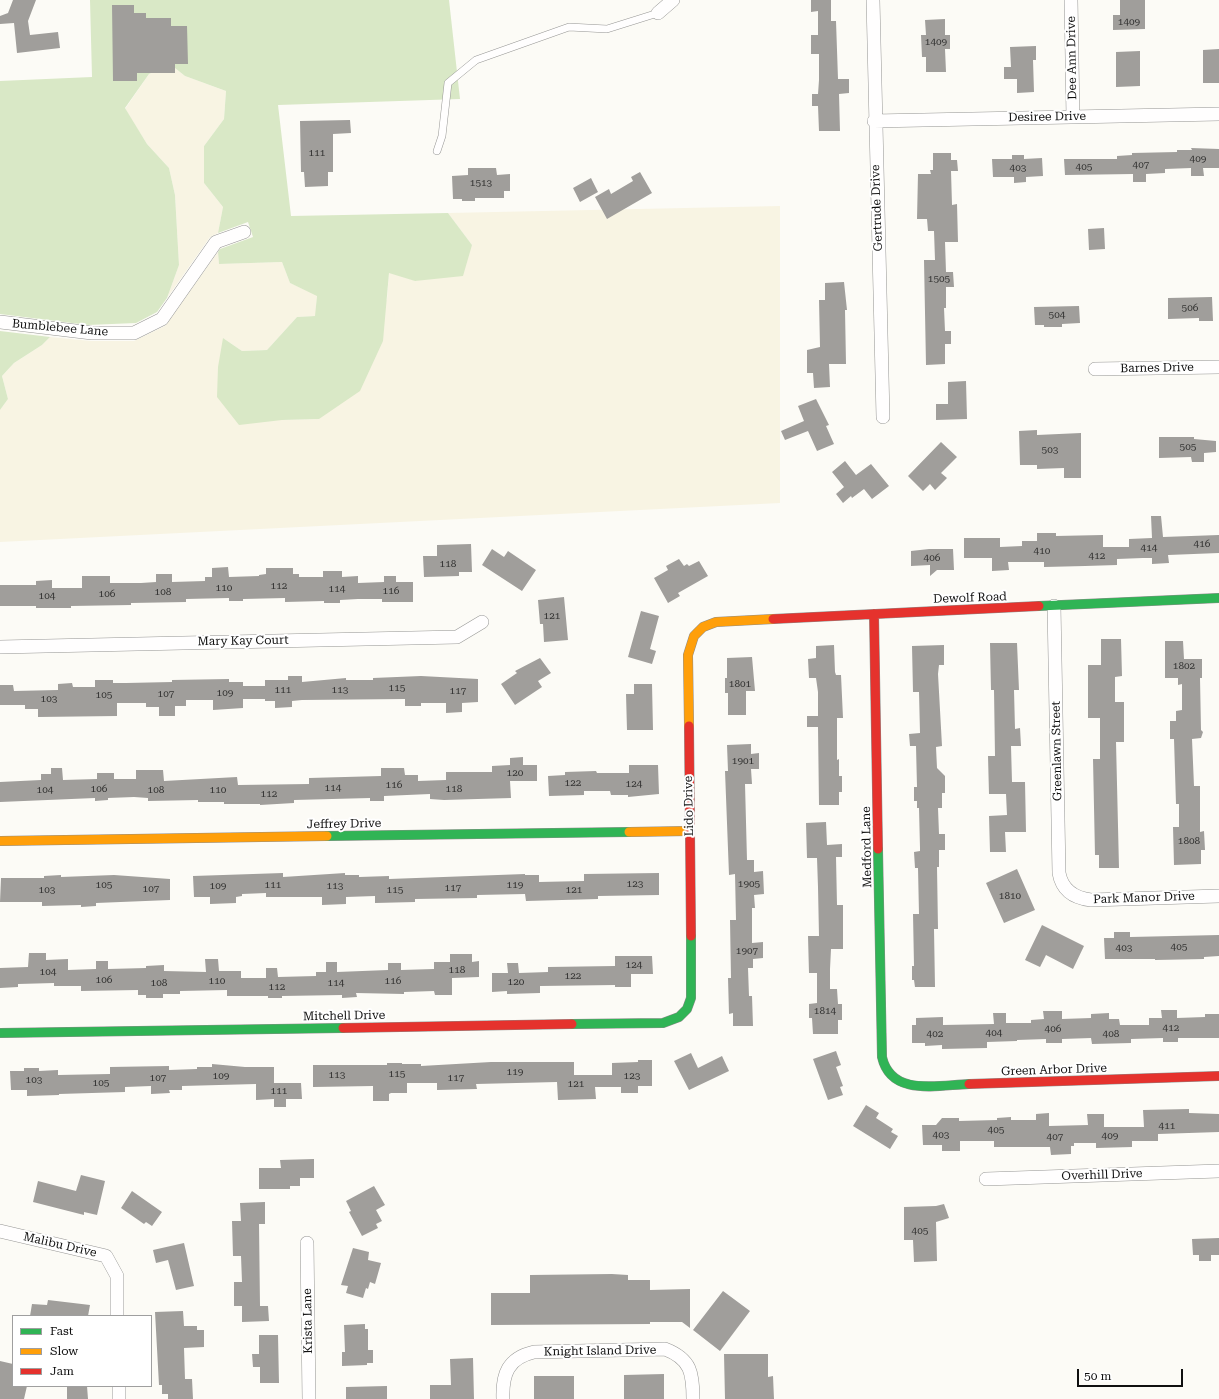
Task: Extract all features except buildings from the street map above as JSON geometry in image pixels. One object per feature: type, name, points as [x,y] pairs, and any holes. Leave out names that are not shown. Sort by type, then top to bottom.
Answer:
[{"type":"street","points":[[658,13],[673,0]]},
{"type":"street","name":"Gertrude Drive","points":[[872,0],[883,417]]},
{"type":"street","name":"Dee Ann Drive","points":[[1071,0],[1073,117]]},
{"type":"street","name":"Desiree Drive","points":[[874,121],[1219,114]]},
{"type":"street","name":"Bumblebee Lane","points":[[0,322],[92,333],[134,333],[162,319],[216,242],[244,232]]},
{"type":"street","name":"Barnes Drive","points":[[1095,369],[1219,367]]},
{"type":"street","name":"Dewolf Road","points":[[723,621],[1219,598]]},
{"type":"street","name":"Greenlawn Street","points":[[1054,606],[1059,873],[1064,887],[1070,893]]},
{"type":"street","name":"Medford Lane","points":[[874,614],[882,1057],[885,1069],[892,1078]]},
{"type":"street","name":"Lido Drive","points":[[686,1012],[690,1004],[692,992],[689,831],[689,647],[694,634],[702,627],[708,623],[723,621]]},
{"type":"street","name":"Mary Kay Court","points":[[0,647],[457,637],[482,622]]},
{"type":"street","name":"Jeffrey Drive","points":[[0,841],[689,831]]},
{"type":"street","name":"Park Manor Drive","points":[[1070,893],[1080,898],[1091,900],[1219,896]]},
{"type":"street","name":"Mitchell Drive","points":[[0,1033],[663,1023],[672,1021],[686,1012]]},
{"type":"street","name":"Green Arbor Drive","points":[[892,1078],[905,1085],[919,1086],[1219,1076]]},
{"type":"street","name":"Overhill Drive","points":[[986,1179],[1219,1171]]},
{"type":"street","name":"Malibu Drive","points":[[0,1231],[106,1256],[117,1276],[117,1315]]},
{"type":"street","name":"Krista Lane","points":[[307,1243],[309,1399]]},
{"type":"street","name":"Knight Island Drive","points":[[503,1399],[506,1373],[512,1362],[520,1355],[534,1352],[665,1349],[676,1353],[685,1361],[691,1371],[693,1399]]},
{"type":"street","points":[[118,1387],[119,1399]]},
{"type":"lane","points":[[437,151],[442,136],[448,83],[476,60],[569,27],[607,29],[658,13]]},
{"type":"shaded area","points":[[170,64],[185,76],[226,91],[224,119],[204,146],[204,183],[223,207],[218,233],[210,237],[167,298],[179,265],[175,195],[169,168],[147,144],[125,109],[149,74]]},
{"type":"shaded area","points":[[780,206],[780,503],[0,542],[0,410],[8,399],[2,376],[14,363],[42,345],[50,337],[91,341],[134,341],[165,326],[218,252],[219,264],[282,262],[290,283],[317,295],[316,316],[297,317],[267,350],[242,351],[223,338],[282,420],[319,419],[387,299],[389,272],[416,281],[472,245],[448,213]]},
{"type":"green space","points":[[90,0],[449,0],[460,99],[278,105],[291,216],[448,213],[472,245],[463,276],[415,281],[389,273],[383,341],[360,391],[319,419],[282,420],[239,425],[217,397],[218,367],[223,338],[242,351],[267,350],[297,317],[315,316],[317,296],[290,283],[282,262],[219,264],[218,252],[220,249],[253,237],[248,222],[218,233],[223,207],[204,183],[204,146],[224,119],[226,91],[185,76],[170,64],[149,74],[125,108],[147,144],[169,168],[175,195],[179,265],[167,298],[157,312],[136,323],[88,325],[0,314],[0,81],[92,77]]},
{"type":"green space","points":[[0,331],[50,337],[42,345],[14,363],[2,376],[8,399],[0,410]]},
{"type":"traffic: fast","points":[[1039,606],[1219,598]]},
{"type":"traffic: fast","points":[[327,836],[629,832]]},
{"type":"traffic: fast","points":[[878,849],[882,1057],[887,1070],[895,1078],[905,1083],[917,1086],[969,1084]]},
{"type":"traffic: fast","points":[[572,1024],[663,1023],[679,1017],[687,1009],[691,998],[691,936]]},
{"type":"traffic: fast","points":[[0,1033],[343,1028]]},
{"type":"traffic: slow","points":[[689,726],[688,655],[694,636],[703,627],[716,622],[773,619]]},
{"type":"traffic: slow","points":[[629,832],[689,831]]},
{"type":"traffic: slow","points":[[0,841],[327,836]]},
{"type":"traffic: jam","points":[[773,619],[1039,606]]},
{"type":"traffic: jam","points":[[874,614],[878,849]]},
{"type":"traffic: jam","points":[[689,726],[691,936]]},
{"type":"traffic: jam","points":[[343,1028],[572,1024]]},
{"type":"traffic: jam","points":[[969,1084],[1219,1076]]}]
